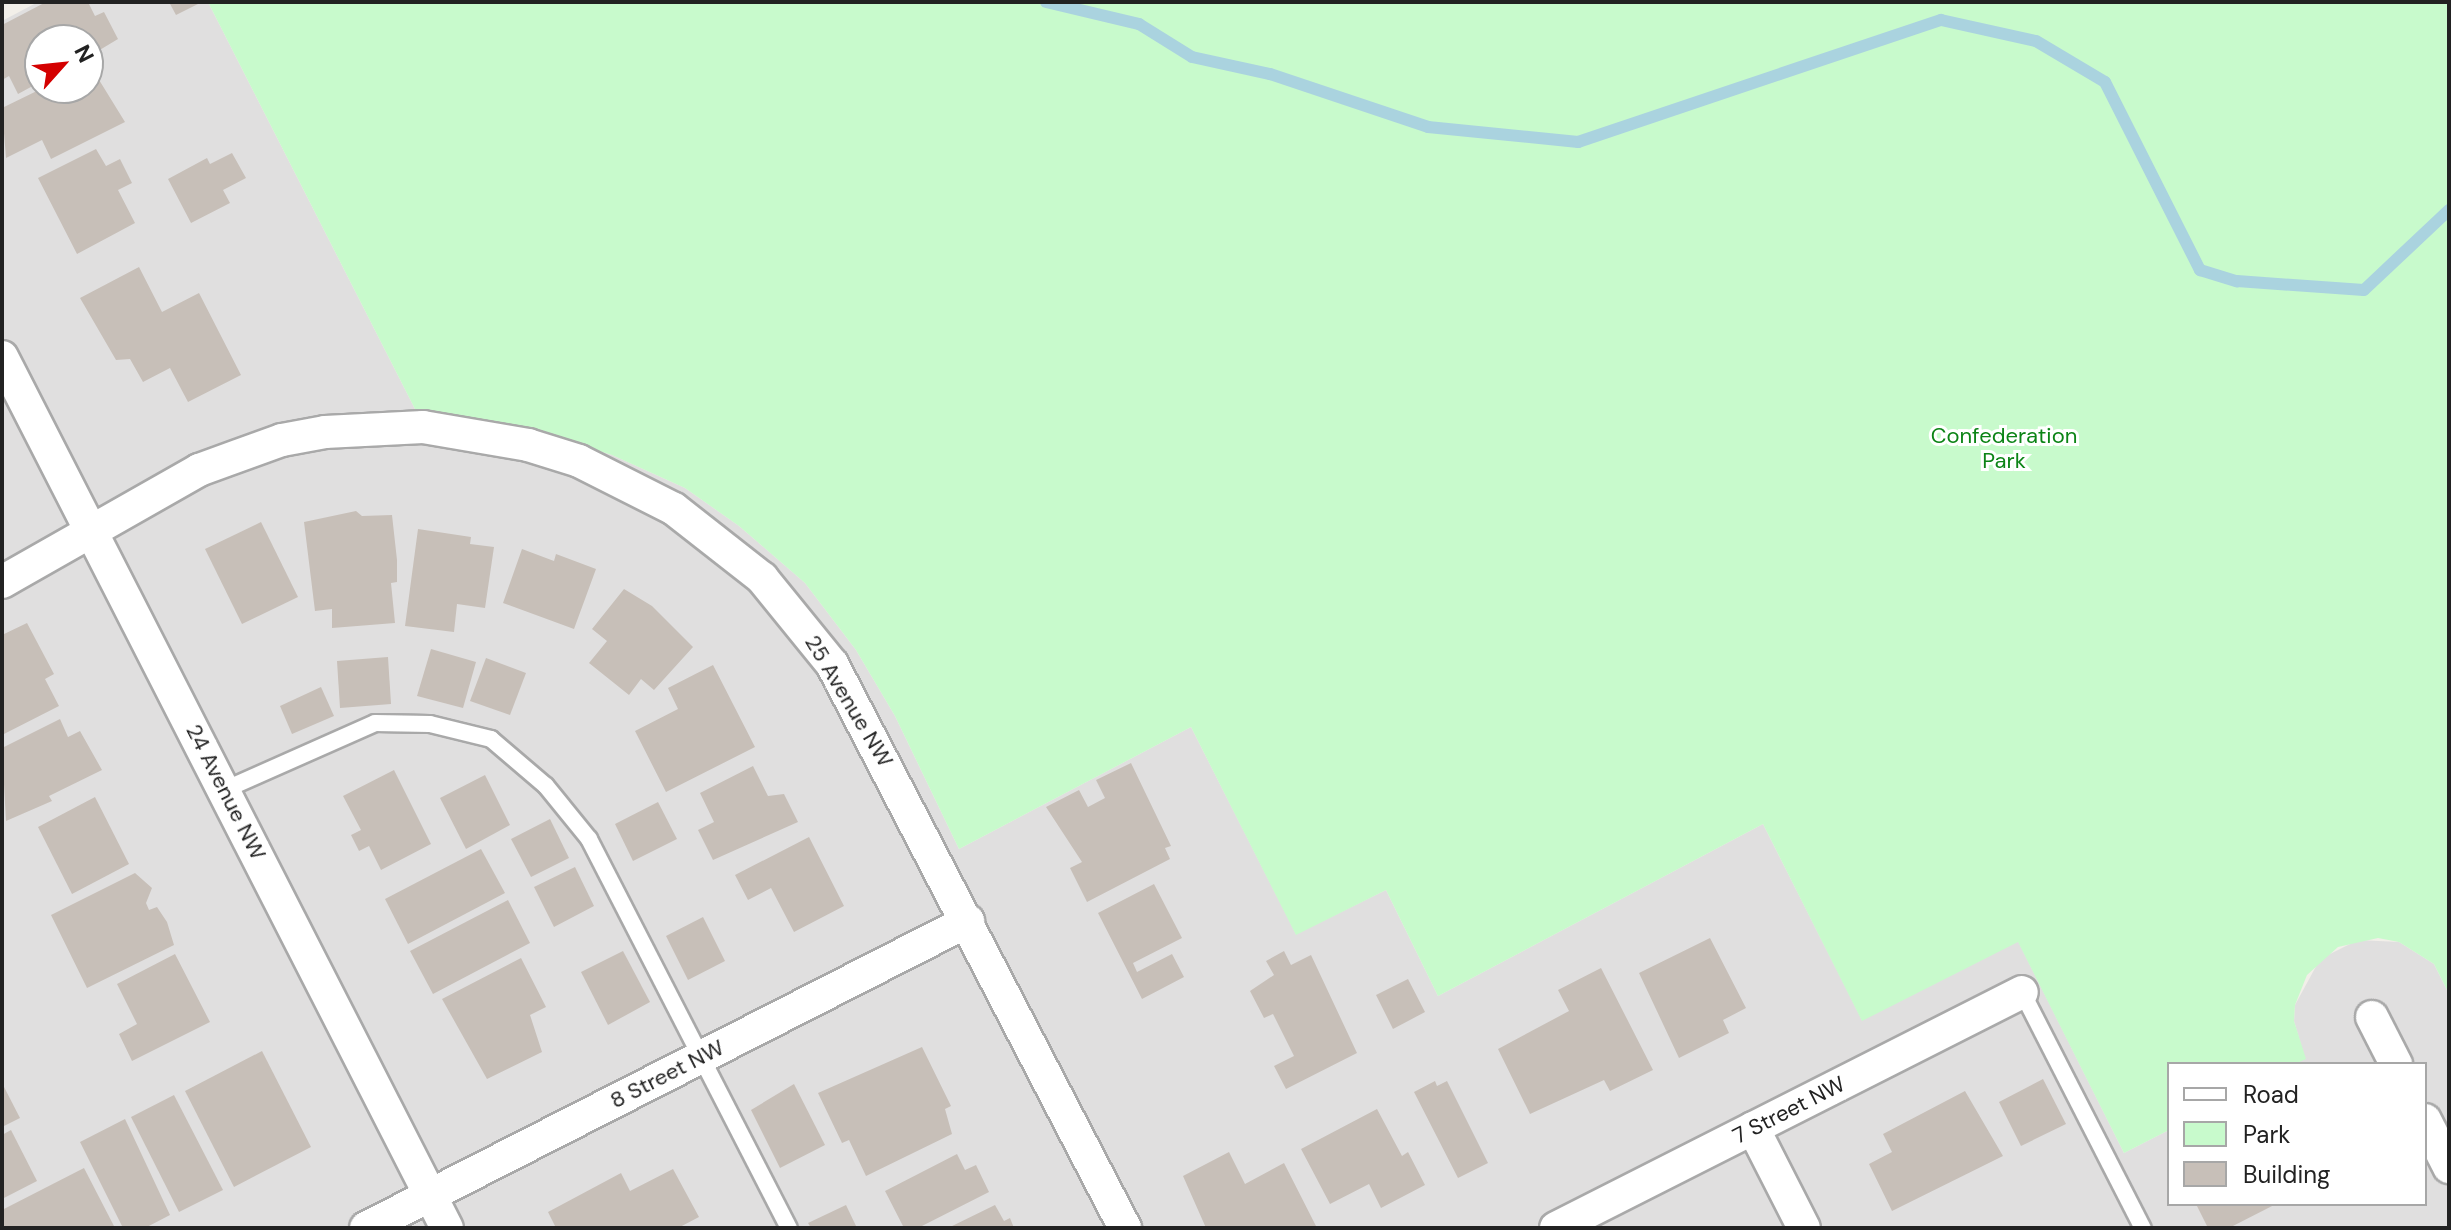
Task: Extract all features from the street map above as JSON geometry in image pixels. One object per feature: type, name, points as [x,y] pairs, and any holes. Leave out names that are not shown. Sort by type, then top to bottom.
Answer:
[{"type":"street","name":"24 Avenue NW","points":[[2,357],[94,531],[447,1228]]},
{"type":"street","name":"25 Avenue NW","points":[[2,582],[199,470],[282,440],[325,432],[423,427],[475,433],[591,466],[674,509],[720,541],[799,619],[860,712],[1125,1228]]},
{"type":"street","name":"8 Street NW","points":[[366,1228],[968,921]]},
{"type":"street","name":"7 Street NW","points":[[1556,1228],[2022,992]]},
{"type":"street","points":[[2372,1017],[2395,1062]]},
{"type":"street","points":[[2427,1124],[2449,1167]]},
{"type":"street","points":[[1753,1128],[1804,1228]]},
{"type":"lane","points":[[224,790],[375,723],[430,724],[491,739],[546,786],[589,839],[789,1228]]},
{"type":"lane","points":[[2022,992],[2143,1228]]},
{"type":"shaded area","points":[[38,2],[208,2],[415,409],[515,425],[612,455],[685,488],[739,526],[805,583],[856,650],[895,716],[959,849],[1191,727],[1296,934],[1386,890],[1438,996],[1763,824],[1862,1020],[2018,941],[2124,1153],[2167,1131],[2167,1206],[2427,1206],[2427,1062],[2298,1062],[2305,1058],[2294,1021],[2295,1005],[2320,959],[2358,940],[2399,942],[2434,964],[2449,994],[2449,1228],[2,1228],[2,21]]},
{"type":"green space","name":"Confederation Park","points":[[208,2],[2449,2],[2449,994],[2434,964],[2399,942],[2378,938],[2338,947],[2307,975],[2295,1005],[2294,1021],[2306,1059],[2299,1062],[2167,1062],[2167,1131],[2124,1153],[2018,942],[1862,1021],[1763,824],[1438,996],[1386,890],[1296,935],[1191,727],[959,849],[895,716],[856,650],[805,583],[739,526],[685,488],[612,455],[515,425],[415,409]]},
{"type":"building","points":[[46,2],[88,2],[95,16],[104,12],[118,39],[104,47],[104,24],[24,24],[24,91],[18,94],[9,76],[2,80],[2,25]]},
{"type":"building","points":[[169,2],[202,2],[176,15]]},
{"type":"building","points":[[104,88],[125,122],[51,159],[42,140],[6,158],[2,108],[24,97],[24,104],[104,104]]},
{"type":"building","points":[[96,149],[106,166],[120,159],[132,183],[118,190],[135,223],[77,254],[38,178]]},
{"type":"building","points":[[232,153],[246,178],[223,190],[230,203],[191,223],[168,179],[207,158],[210,164]]},
{"type":"building","points":[[139,267],[162,312],[199,293],[241,375],[188,402],[170,368],[143,382],[130,359],[116,360],[80,298]]},
{"type":"building","points":[[356,511],[362,516],[392,515],[397,560],[397,582],[391,583],[395,623],[332,628],[332,609],[315,611],[304,522]]},
{"type":"building","points":[[261,522],[298,597],[242,624],[205,549]]},
{"type":"building","points":[[418,529],[471,537],[470,544],[494,547],[485,608],[457,604],[454,632],[405,626]]},
{"type":"building","points":[[522,549],[554,561],[556,554],[596,569],[574,629],[503,603]]},
{"type":"building","points":[[624,589],[652,606],[693,647],[654,690],[641,679],[629,695],[589,663],[607,641],[592,629]]},
{"type":"building","points":[[27,623],[54,674],[45,679],[59,706],[2,735],[2,635]]},
{"type":"building","points":[[431,649],[476,662],[463,708],[417,696]]},
{"type":"building","points":[[388,657],[391,704],[340,708],[337,661]]},
{"type":"building","points":[[486,658],[526,673],[510,715],[470,701]]},
{"type":"building","points":[[713,665],[755,747],[666,792],[635,731],[678,709],[668,688]]},
{"type":"building","points":[[321,687],[334,716],[292,734],[280,706]]},
{"type":"building","points":[[60,719],[68,737],[80,731],[102,770],[49,796],[52,801],[6,821],[2,748]]},
{"type":"building","points":[[1131,763],[1171,846],[1165,848],[1170,859],[1087,902],[1070,868],[1082,862],[1046,807],[1079,790],[1088,807],[1105,798],[1096,780]]},
{"type":"building","points":[[753,766],[768,796],[784,794],[798,822],[713,860],[698,830],[714,822],[700,793]]},
{"type":"building","points":[[394,770],[431,844],[381,870],[369,846],[359,851],[351,835],[361,830],[343,796]]},
{"type":"building","points":[[485,775],[510,825],[466,849],[440,798]]},
{"type":"building","points":[[95,797],[129,864],[72,894],[38,827]]},
{"type":"building","points":[[658,802],[677,839],[633,861],[615,824]]},
{"type":"building","points":[[550,819],[569,858],[531,877],[511,839]]},
{"type":"building","points":[[809,837],[844,906],[794,932],[771,888],[748,900],[735,875]]},
{"type":"building","points":[[481,849],[505,893],[408,944],[385,899]]},
{"type":"building","points":[[575,867],[594,906],[554,927],[534,887]]},
{"type":"building","points":[[135,873],[152,888],[146,903],[149,910],[157,907],[167,922],[174,945],[87,988],[51,915]]},
{"type":"building","points":[[1154,884],[1182,938],[1133,963],[1137,972],[1172,954],[1184,977],[1142,999],[1098,913]]},
{"type":"building","points":[[508,900],[530,943],[433,994],[410,951]]},
{"type":"building","points":[[703,917],[725,961],[688,980],[666,936]]},
{"type":"building","points":[[1710,938],[1746,1008],[1723,1020],[1729,1033],[1679,1058],[1639,973]]},
{"type":"building","points":[[623,951],[650,1002],[608,1025],[581,972]]},
{"type":"building","points":[[1284,951],[1291,965],[1311,955],[1357,1053],[1286,1089],[1274,1066],[1294,1056],[1273,1014],[1264,1018],[1250,991],[1274,975],[1266,961]]},
{"type":"building","points":[[175,954],[210,1022],[132,1061],[119,1034],[137,1024],[117,984]]},
{"type":"building","points":[[521,958],[546,1007],[530,1015],[542,1052],[487,1079],[442,999]]},
{"type":"building","points":[[1601,968],[1653,1070],[1610,1091],[1604,1080],[1530,1114],[1498,1049],[1569,1011],[1558,990]]},
{"type":"building","points":[[1408,979],[1425,1012],[1393,1029],[1376,995]]},
{"type":"building","points":[[922,1047],[951,1106],[945,1109],[952,1134],[866,1176],[849,1140],[842,1143],[818,1093]]},
{"type":"building","points":[[262,1051],[311,1147],[234,1187],[185,1091]]},
{"type":"building","points":[[2043,1079],[2066,1124],[2021,1146],[1999,1102]]},
{"type":"building","points":[[1435,1081],[1437,1086],[1447,1081],[1488,1163],[1458,1178],[1414,1092]]},
{"type":"building","points":[[2,1083],[20,1118],[2,1127]]},
{"type":"building","points":[[794,1084],[825,1145],[780,1168],[751,1110]]},
{"type":"building","points":[[1965,1091],[2003,1156],[1892,1211],[1869,1164],[1892,1152],[1883,1134]]},
{"type":"building","points":[[174,1095],[223,1190],[179,1212],[131,1117]]},
{"type":"building","points":[[1377,1109],[1402,1156],[1408,1152],[1425,1185],[1381,1208],[1369,1184],[1330,1204],[1301,1149]]},
{"type":"building","points":[[125,1119],[170,1215],[145,1228],[123,1228],[80,1142]]},
{"type":"building","points":[[11,1130],[37,1181],[2,1199],[2,1135]]},
{"type":"building","points":[[1229,1152],[1245,1184],[1284,1163],[1317,1228],[1206,1228],[1183,1176]]},
{"type":"building","points":[[957,1154],[965,1170],[976,1165],[989,1192],[918,1228],[904,1228],[885,1191]]},
{"type":"building","points":[[84,1168],[115,1228],[2,1228],[2,1210]]},
{"type":"building","points":[[673,1169],[699,1217],[678,1228],[556,1228],[548,1212],[621,1173],[630,1191]]},
{"type":"building","points":[[846,1205],[857,1228],[811,1228],[808,1223]]},
{"type":"building","points":[[995,1205],[1004,1221],[1010,1218],[1014,1228],[948,1228]]},
{"type":"building","points":[[2197,1206],[2272,1206],[2229,1228],[2208,1228]]},
{"type":"waterway","points":[[1046,2],[1139,24],[1192,57],[1270,74],[1428,127],[1578,142],[1941,20],[2036,41],[2105,82],[2200,270],[2237,281],[2364,290],[2449,210]]}]
